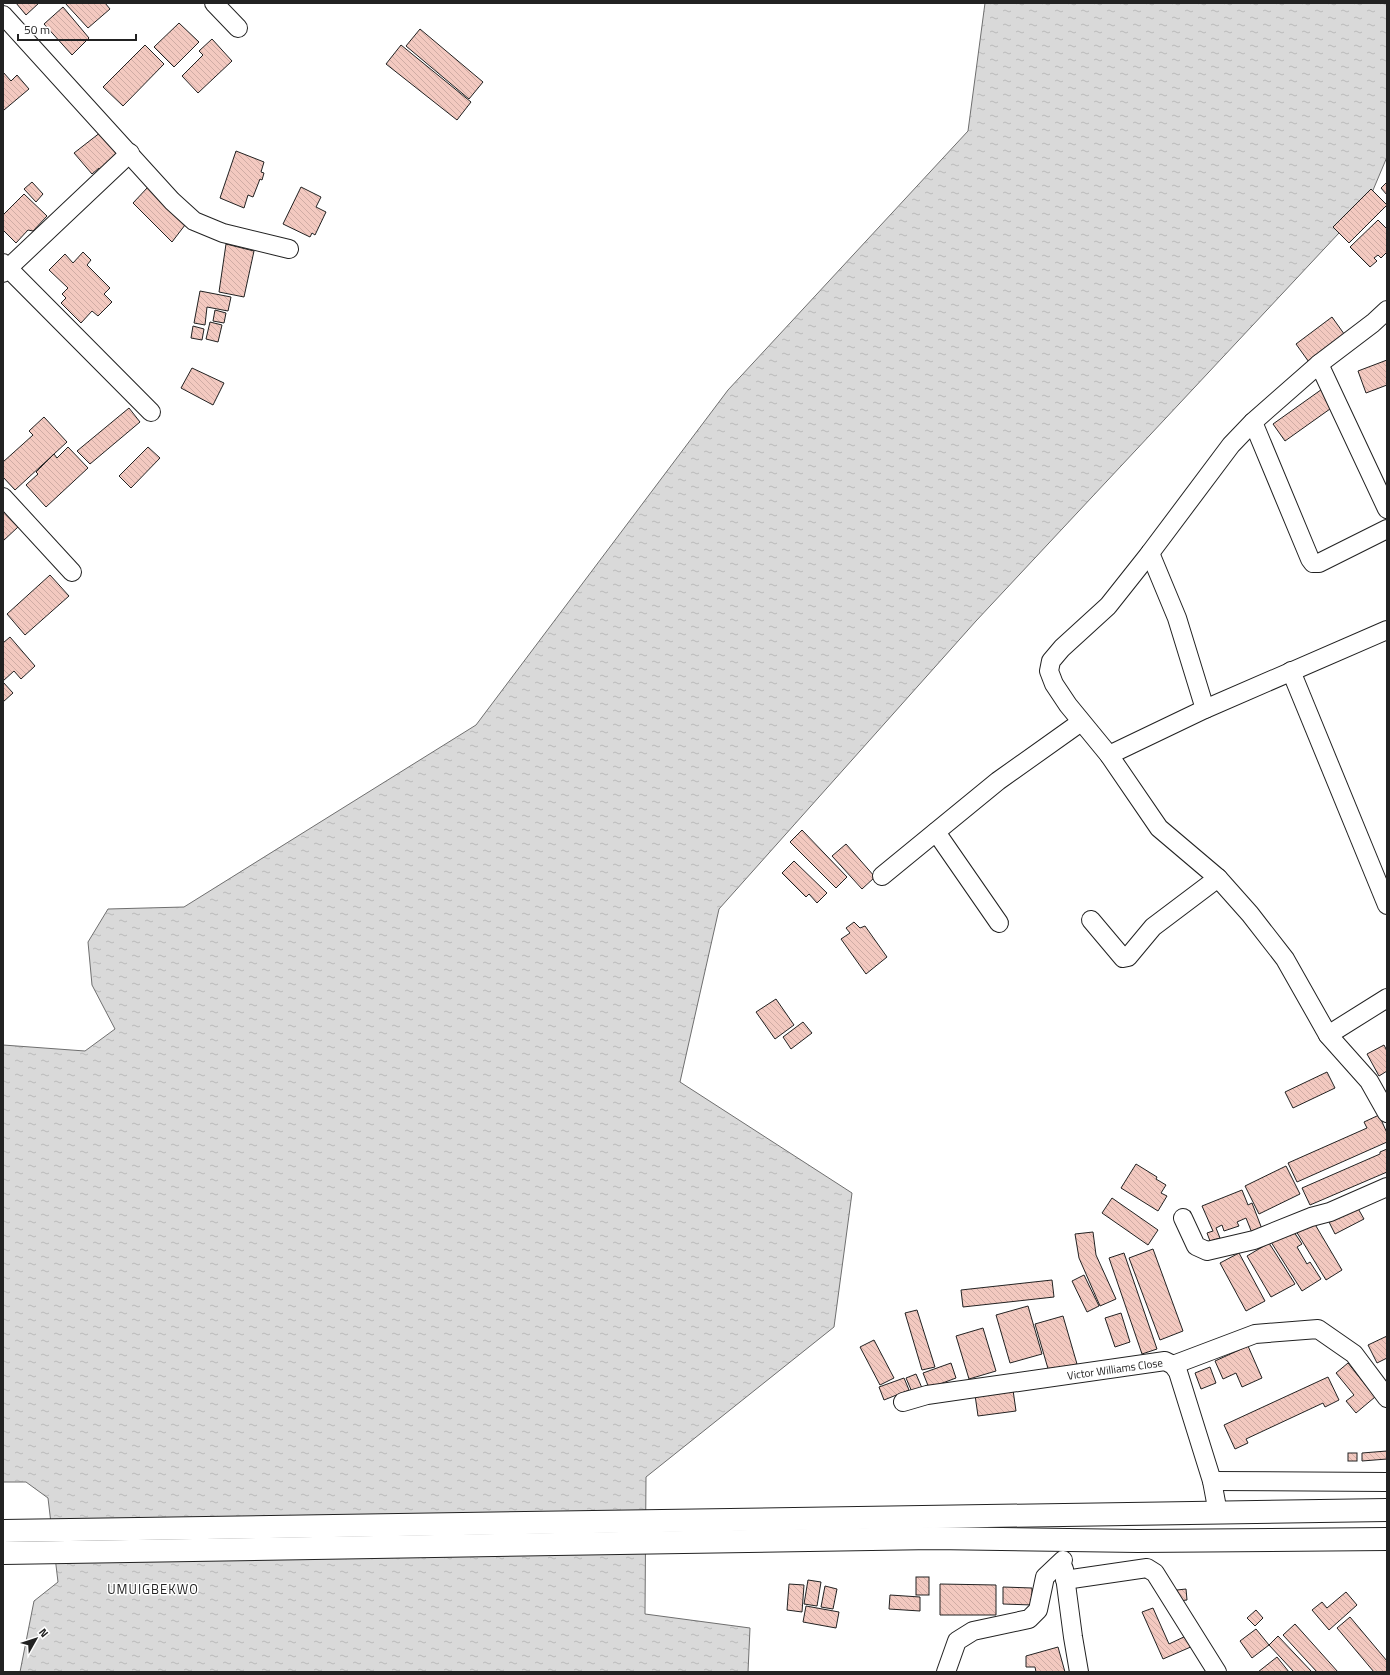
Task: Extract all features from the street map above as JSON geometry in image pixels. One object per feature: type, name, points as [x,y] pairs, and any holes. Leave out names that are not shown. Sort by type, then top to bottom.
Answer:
[{"type":"main road","points":[[3,1531],[1387,1510]]},
{"type":"main road","points":[[3,1553],[934,1538],[1138,1541],[1387,1539]]},
{"type":"street","points":[[214,3],[238,28]]},
{"type":"street","points":[[3,15],[130,153],[172,202],[194,221],[223,233],[289,249]]},
{"type":"street","points":[[130,153],[5,268],[151,412]]},
{"type":"street","points":[[1387,310],[1373,323],[1319,364],[1253,422],[1231,444],[1150,553],[1108,606],[1062,648],[1051,661],[1049,671],[1054,684],[1068,705],[1109,755],[1160,828],[1218,878],[1250,914],[1285,959],[1328,1035],[1369,1081],[1387,1113]]},
{"type":"street","points":[[1319,364],[1387,509]]},
{"type":"street","points":[[1253,422],[1307,552],[1314,563],[1318,563],[1387,530]]},
{"type":"street","points":[[3,497],[72,572]]},
{"type":"street","points":[[1150,553],[1177,618],[1205,709]]},
{"type":"street","points":[[1109,755],[1205,709],[1387,630]]},
{"type":"street","points":[[1291,671],[1387,905]]},
{"type":"street","points":[[882,876],[998,781],[1081,722]]},
{"type":"street","points":[[936,832],[999,922]]},
{"type":"street","points":[[1091,920],[1123,958],[1128,957],[1153,927],[1218,878]]},
{"type":"street","points":[[1328,1035],[1387,998]]},
{"type":"street","points":[[1184,1218],[1196,1246],[1207,1251],[1254,1240],[1310,1217],[1330,1212],[1387,1187]]},
{"type":"street","points":[[1173,1365],[1255,1334],[1318,1328],[1354,1354],[1387,1398]]},
{"type":"street","name":"Victor Williams Close","points":[[903,1402],[927,1395],[1165,1361],[1173,1365],[1178,1372],[1212,1481],[1218,1512]]},
{"type":"street","points":[[1212,1481],[1387,1482]]},
{"type":"street","points":[[1060,1539],[1079,1672]]},
{"type":"street","points":[[946,1672],[957,1641],[973,1631],[1029,1619],[1038,1610],[1045,1577],[1063,1560]]},
{"type":"street","points":[[1065,1580],[1147,1568],[1155,1573],[1218,1672]]},
{"type":"water","points":[[985,3],[1387,3],[1387,157],[1368,202],[976,621],[719,909],[680,1082],[852,1193],[834,1327],[646,1477],[645,1614],[750,1628],[748,1672],[20,1672],[34,1601],[58,1582],[48,1498],[26,1482],[3,1482],[3,1045],[85,1051],[115,1029],[92,985],[88,942],[108,909],[184,907],[476,725],[728,390],[968,131]]},
{"type":"building","points":[[16,3],[39,3],[26,15]]},
{"type":"building","points":[[65,3],[105,3],[110,9],[88,28]]},
{"type":"building","points":[[63,7],[89,38],[72,55],[44,24]]},
{"type":"building","points":[[179,23],[199,42],[174,67],[154,47]]},
{"type":"building","points":[[420,29],[483,82],[469,99],[406,46]]},
{"type":"building","points":[[212,39],[232,61],[198,93],[182,76],[203,55],[199,51]]},
{"type":"building","points":[[145,45],[164,64],[123,106],[103,87]]},
{"type":"building","points":[[401,45],[471,102],[457,120],[386,64]]},
{"type":"building","points":[[3,72],[11,81],[17,75],[29,89],[4,110],[3,109]]},
{"type":"building","points":[[101,132],[118,153],[107,162],[109,164],[101,170],[99,168],[92,174],[74,153]]},
{"type":"building","points":[[236,151],[264,162],[261,172],[264,173],[262,180],[260,179],[253,197],[248,195],[244,208],[220,198]]},
{"type":"building","points":[[32,182],[43,194],[36,202],[24,189]]},
{"type":"building","points":[[1387,182],[1387,195],[1381,188]]},
{"type":"building","points":[[148,187],[185,225],[172,242],[133,203]]},
{"type":"building","points":[[301,187],[321,197],[316,207],[326,212],[315,235],[312,233],[310,237],[283,224]]},
{"type":"building","points":[[1371,189],[1387,205],[1349,243],[1333,227]]},
{"type":"building","points":[[24,194],[47,216],[33,231],[28,230],[16,243],[3,230],[3,215]]},
{"type":"building","points":[[1378,220],[1387,229],[1387,252],[1381,258],[1378,255],[1374,258],[1377,261],[1370,267],[1350,247]]},
{"type":"building","points":[[226,244],[254,251],[244,297],[219,292]]},
{"type":"building","points":[[83,252],[91,260],[87,265],[110,288],[104,294],[112,302],[98,316],[92,311],[81,323],[61,303],[66,298],[62,294],[68,288],[49,270],[65,254],[73,263]]},
{"type":"building","points":[[200,291],[231,297],[228,311],[207,307],[205,325],[194,323]]},
{"type":"building","points":[[215,310],[226,313],[224,323],[213,321]]},
{"type":"building","points":[[1332,317],[1347,338],[1311,365],[1296,344]]},
{"type":"building","points":[[210,322],[222,325],[218,342],[206,339]]},
{"type":"building","points":[[193,326],[204,329],[202,340],[191,338]]},
{"type":"building","points":[[1387,360],[1387,385],[1366,393],[1358,371]]},
{"type":"building","points":[[192,368],[224,383],[213,405],[181,388]]},
{"type":"building","points":[[1325,387],[1337,404],[1285,441],[1273,424]]},
{"type":"building","points":[[129,408],[140,422],[90,464],[77,451]]},
{"type":"building","points":[[44,417],[67,442],[15,490],[3,477],[3,462],[33,435],[29,431]]},
{"type":"building","points":[[68,447],[88,468],[46,507],[26,485],[38,474],[36,472],[54,454],[57,458]]},
{"type":"building","points":[[148,447],[160,458],[131,488],[119,476]]},
{"type":"building","points":[[3,511],[18,527],[3,541]]},
{"type":"building","points":[[50,575],[69,596],[25,635],[7,614]]},
{"type":"building","points":[[10,637],[35,666],[21,679],[14,671],[3,681],[3,643]]},
{"type":"building","points":[[3,682],[13,693],[3,702]]},
{"type":"building","points":[[802,830],[847,877],[836,888],[790,842]]},
{"type":"building","points":[[846,844],[875,877],[862,889],[832,856]]},
{"type":"building","points":[[794,861],[827,893],[817,903],[809,894],[806,897],[782,873]]},
{"type":"building","points":[[854,922],[860,928],[865,926],[887,957],[866,974],[841,939],[850,933],[846,928]]},
{"type":"building","points":[[776,999],[794,1025],[775,1039],[756,1012]]},
{"type":"building","points":[[803,1022],[812,1033],[791,1049],[783,1037]]},
{"type":"building","points":[[1384,1045],[1387,1051],[1387,1071],[1379,1076],[1367,1054]]},
{"type":"building","points":[[1327,1072],[1335,1088],[1293,1108],[1285,1092]]},
{"type":"building","points":[[1379,1115],[1387,1133],[1387,1142],[1297,1182],[1288,1163],[1367,1128],[1364,1122]]},
{"type":"building","points":[[1387,1149],[1387,1172],[1310,1205],[1302,1188],[1380,1154],[1380,1152]]},
{"type":"building","points":[[1136,1164],[1157,1177],[1156,1179],[1166,1185],[1161,1193],[1167,1196],[1158,1211],[1121,1188]]},
{"type":"building","points":[[1286,1166],[1300,1194],[1259,1214],[1245,1186]]},
{"type":"building","points":[[1242,1190],[1248,1205],[1252,1203],[1262,1229],[1252,1233],[1246,1218],[1237,1222],[1239,1226],[1224,1231],[1222,1225],[1216,1228],[1220,1238],[1210,1241],[1207,1233],[1213,1231],[1202,1206]]},
{"type":"building","points":[[1112,1198],[1158,1230],[1148,1245],[1102,1213]]},
{"type":"building","points":[[1356,1205],[1364,1219],[1335,1234],[1328,1220]]},
{"type":"building","points":[[1313,1221],[1342,1270],[1326,1280],[1296,1231]]},
{"type":"building","points":[[1292,1229],[1302,1244],[1297,1247],[1307,1264],[1310,1262],[1321,1279],[1302,1291],[1271,1242]]},
{"type":"building","points":[[1093,1232],[1096,1255],[1116,1299],[1100,1306],[1079,1258],[1075,1234]]},
{"type":"building","points":[[1269,1243],[1295,1284],[1271,1297],[1247,1256]]},
{"type":"building","points":[[1153,1249],[1183,1331],[1160,1340],[1129,1258]]},
{"type":"building","points":[[1124,1253],[1157,1349],[1142,1354],[1109,1258]]},
{"type":"building","points":[[1239,1253],[1265,1301],[1246,1311],[1220,1263]]},
{"type":"building","points":[[1084,1275],[1099,1306],[1087,1312],[1072,1281]]},
{"type":"building","points":[[1052,1280],[1054,1297],[963,1307],[961,1290]]},
{"type":"building","points":[[1028,1306],[1042,1354],[1010,1363],[996,1315]]},
{"type":"building","points":[[917,1310],[935,1367],[922,1370],[905,1313]]},
{"type":"building","points":[[1121,1313],[1130,1342],[1115,1347],[1105,1318]]},
{"type":"building","points":[[1063,1316],[1077,1364],[1049,1372],[1035,1324]]},
{"type":"building","points":[[983,1328],[996,1371],[969,1379],[956,1336]]},
{"type":"building","points":[[1387,1336],[1387,1358],[1377,1363],[1368,1345]]},
{"type":"building","points":[[874,1340],[894,1378],[880,1385],[860,1347]]},
{"type":"building","points":[[1248,1346],[1262,1378],[1242,1387],[1236,1373],[1223,1379],[1215,1361]]},
{"type":"building","points":[[951,1363],[956,1378],[929,1388],[923,1373]]},
{"type":"building","points":[[1348,1363],[1375,1397],[1356,1413],[1346,1401],[1354,1395],[1336,1373]]},
{"type":"building","points":[[1210,1367],[1216,1383],[1201,1389],[1195,1373]]},
{"type":"building","points":[[916,1374],[922,1388],[912,1392],[906,1378]]},
{"type":"building","points":[[1328,1377],[1339,1400],[1325,1407],[1323,1403],[1246,1439],[1248,1443],[1235,1449],[1224,1425]]},
{"type":"building","points":[[904,1378],[909,1390],[884,1400],[879,1387]]},
{"type":"building","points":[[1013,1390],[1016,1411],[978,1416],[975,1395]]},
{"type":"building","points":[[1387,1451],[1387,1459],[1362,1461],[1362,1453]]},
{"type":"building","points":[[1348,1453],[1357,1453],[1357,1461],[1348,1461]]},
{"type":"building","points":[[916,1577],[929,1577],[929,1595],[916,1595]]},
{"type":"building","points":[[808,1580],[821,1582],[817,1606],[804,1604]]},
{"type":"building","points":[[789,1584],[804,1585],[802,1612],[787,1610]]},
{"type":"building","points":[[940,1584],[996,1585],[996,1615],[940,1615]]},
{"type":"building","points":[[825,1586],[837,1589],[833,1609],[821,1607]]},
{"type":"building","points":[[1003,1587],[1032,1588],[1032,1605],[1003,1604]]},
{"type":"building","points":[[1186,1589],[1187,1600],[1178,1601],[1177,1590]]},
{"type":"building","points":[[1346,1592],[1357,1605],[1329,1630],[1312,1610],[1322,1602],[1327,1608]]},
{"type":"building","points":[[890,1595],[920,1597],[920,1611],[889,1609]]},
{"type":"building","points":[[806,1606],[839,1612],[836,1628],[803,1622]]},
{"type":"building","points":[[1153,1608],[1169,1644],[1188,1635],[1193,1646],[1163,1659],[1142,1612]]},
{"type":"building","points":[[1256,1610],[1263,1618],[1255,1626],[1247,1618]]},
{"type":"building","points":[[1350,1617],[1387,1661],[1387,1672],[1374,1672],[1337,1628]]},
{"type":"building","points":[[1295,1624],[1338,1672],[1317,1672],[1283,1635]]},
{"type":"building","points":[[1256,1629],[1269,1645],[1252,1658],[1240,1641]]},
{"type":"building","points":[[1278,1636],[1312,1672],[1294,1672],[1269,1645]]},
{"type":"building","points":[[1058,1647],[1065,1672],[1036,1672],[1035,1667],[1026,1667],[1026,1656]]},
{"type":"building","points":[[1277,1657],[1289,1672],[1258,1672]]},
{"type":"district","name":"UMUIGBEKWO","points":[[153,1589]]}]
